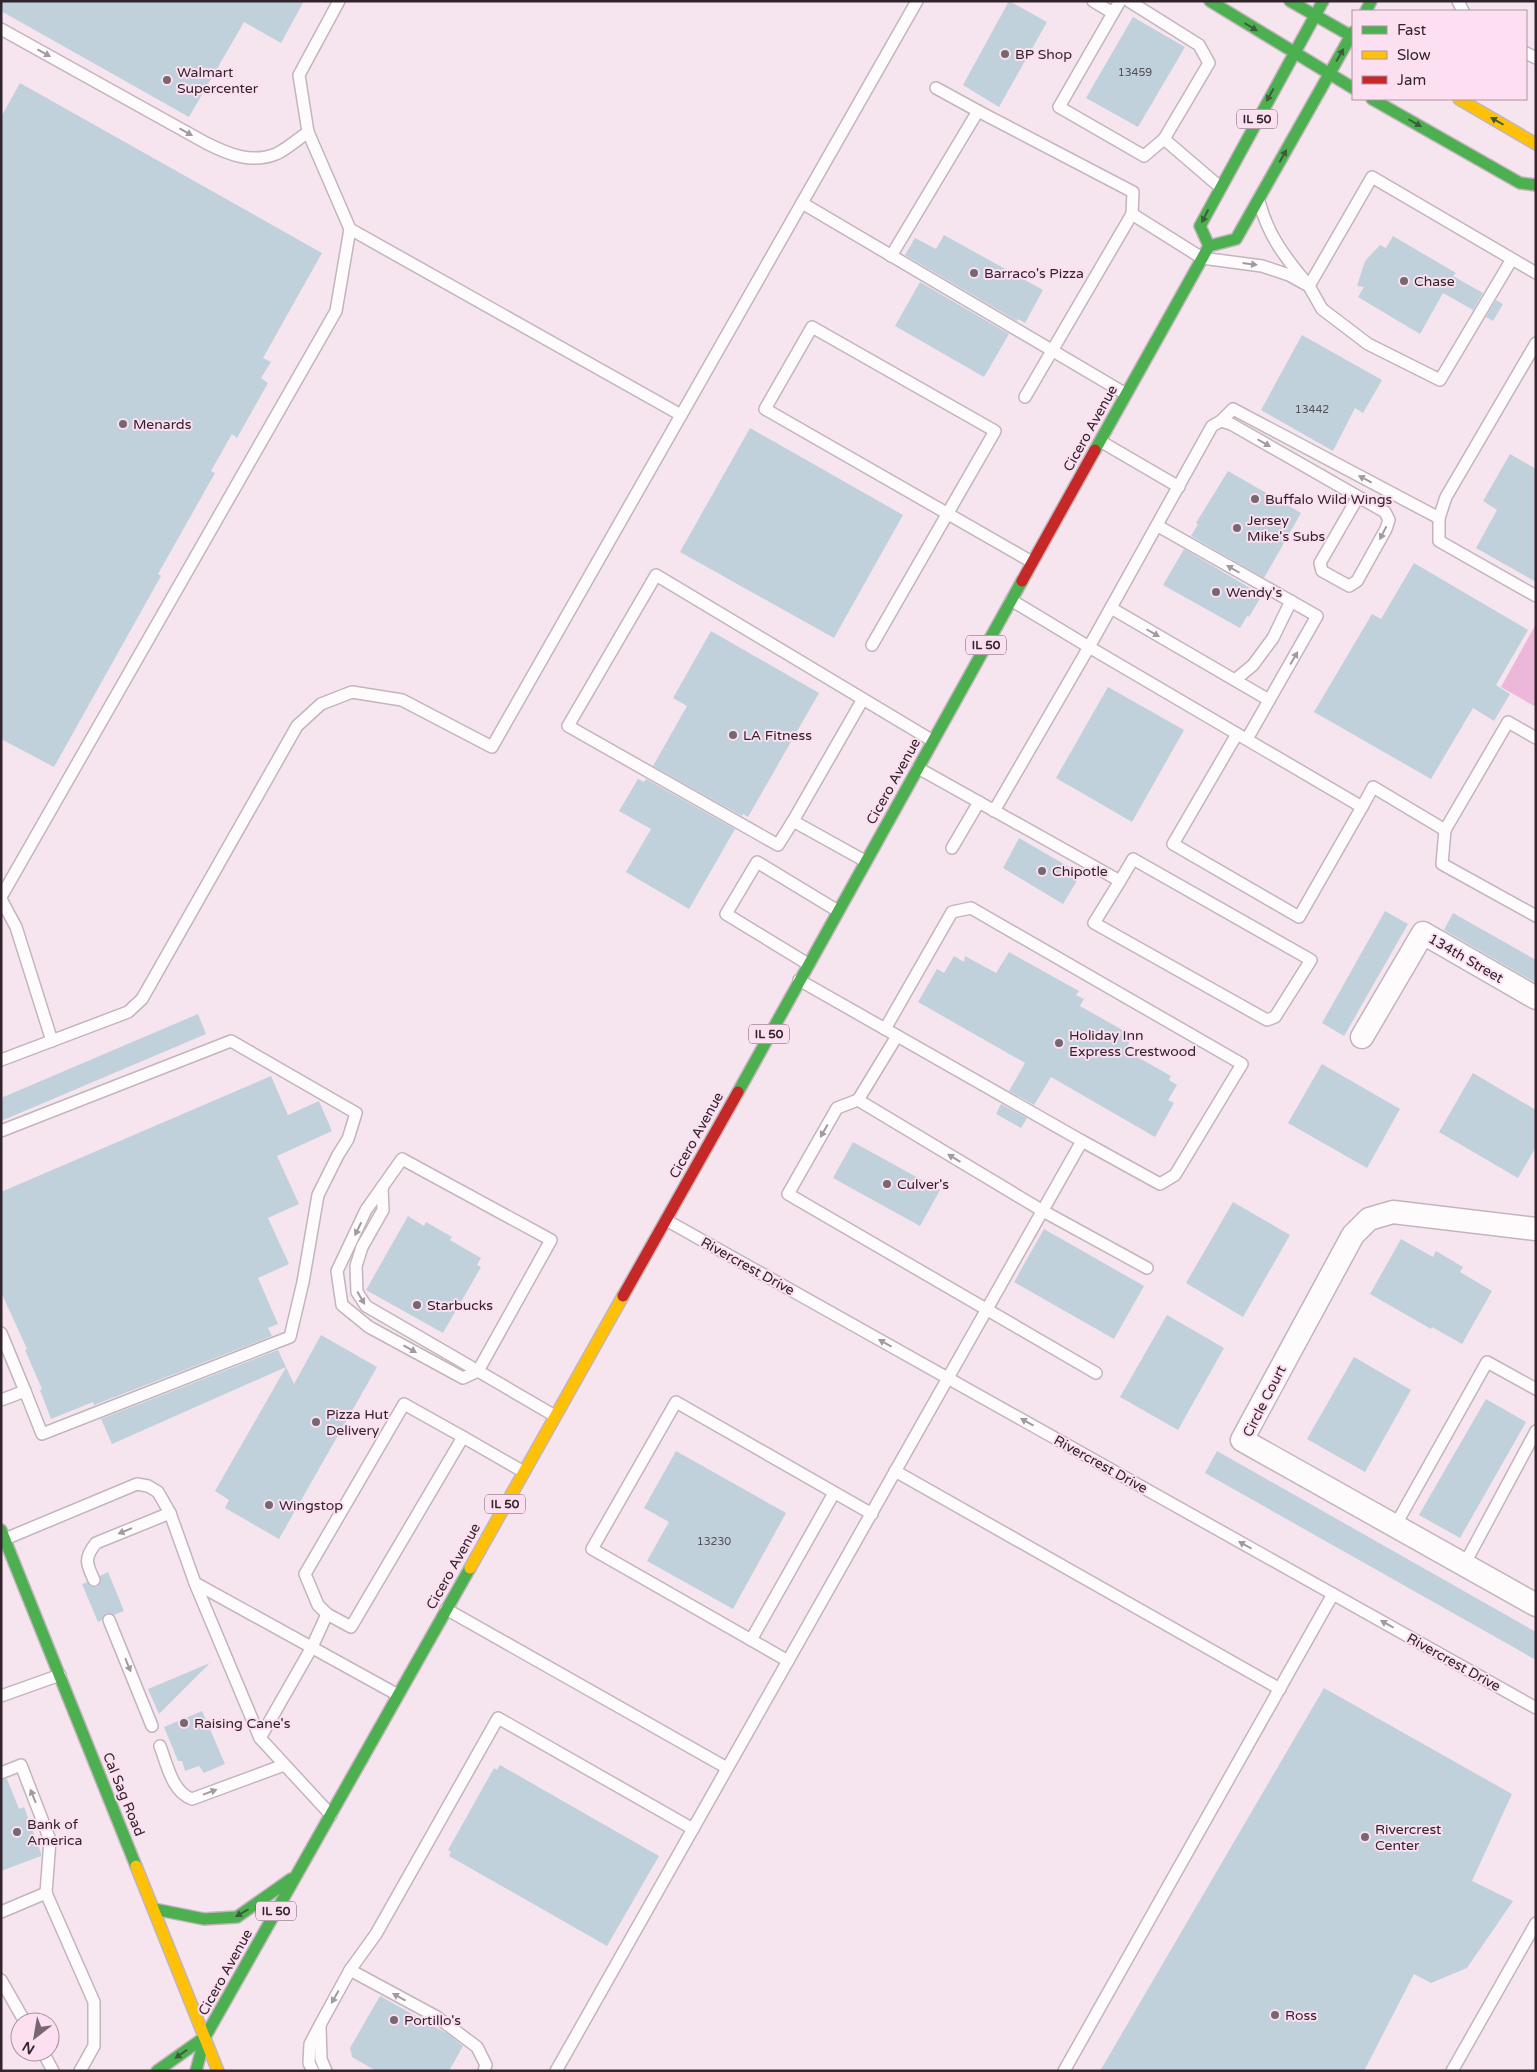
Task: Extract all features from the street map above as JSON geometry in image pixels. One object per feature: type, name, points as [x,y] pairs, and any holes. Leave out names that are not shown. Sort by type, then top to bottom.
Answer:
[{"type":"main road","points":[[1210,1],[1352,87]]},
{"type":"main road","points":[[1290,1],[1352,34]]},
{"type":"main road","points":[[1294,52],[1323,1]]},
{"type":"main road","points":[[1329,74],[1352,37]]},
{"type":"main road","name":"IL 50","points":[[1294,52],[1200,226],[1209,246],[1236,238],[1329,74]]},
{"type":"main road","points":[[1374,100],[1520,183],[1536,185]]},
{"type":"main road","points":[[1461,100],[1536,144]]},
{"type":"main road","name":"Cicero Avenue","points":[[196,2071],[205,2037],[666,1220],[1209,246]]},
{"type":"main road","name":"Cal Sag Road","points":[[3,1534],[218,2071]]},
{"type":"main road","points":[[154,1909],[204,1919],[237,1917],[296,1876]]},
{"type":"main road","name":"Cicero Avenue","points":[[157,2071],[205,2037]]},
{"type":"street","name":"134th Street","points":[[1362,1038],[1422,933],[1536,998]]},
{"type":"street","name":"Circle Court","points":[[1536,1229],[1392,1212],[1369,1219],[1353,1235],[1242,1440],[1536,1605]]},
{"type":"lane","points":[[52,1041],[16,927],[1,898],[336,311],[350,229],[308,132],[299,75],[338,1]]},
{"type":"lane","points":[[1,1060],[128,1012],[142,999],[297,726],[321,704],[352,692],[402,700],[492,747],[917,1]]},
{"type":"lane","points":[[1093,1],[1113,13]]},
{"type":"lane","points":[[1120,1],[1059,107],[1144,156],[1164,139],[1209,62],[1199,45],[1129,1]]},
{"type":"lane","points":[[1,29],[206,143],[233,156],[254,158],[277,154],[308,132]]},
{"type":"lane","points":[[936,88],[1134,192],[1132,214],[1025,397]]},
{"type":"lane","points":[[891,256],[978,111]]},
{"type":"lane","points":[[1164,139],[1220,187]]},
{"type":"lane","points":[[1309,286],[1372,177],[1536,273]]},
{"type":"lane","points":[[1259,199],[1264,218],[1280,252],[1309,286],[1322,309],[1368,344],[1440,380],[1512,259]]},
{"type":"lane","points":[[802,203],[1126,394]]},
{"type":"lane","points":[[1132,214],[1202,258],[1262,266],[1289,275],[1309,286]]},
{"type":"lane","points":[[350,229],[681,415]]},
{"type":"lane","points":[[872,645],[948,513],[995,431],[812,327],[765,409],[948,513],[1032,562]]},
{"type":"lane","points":[[1536,342],[1446,497],[1439,518],[1439,541],[1536,596]]},
{"type":"lane","points":[[994,811],[1158,526],[1212,426],[1221,421],[1233,409],[1439,518]]},
{"type":"lane","points":[[1221,421],[1231,424],[1385,512],[1389,520],[1357,581],[1349,586],[1322,570],[1320,563],[1358,497]]},
{"type":"lane","points":[[1100,441],[1179,487]]},
{"type":"lane","points":[[1158,526],[1317,616],[1269,700],[1242,737],[1173,844],[1299,917],[1373,787],[1445,830]]},
{"type":"lane","points":[[863,699],[778,845],[568,726],[656,575],[863,699],[933,741]]},
{"type":"lane","points":[[1011,600],[1362,807]]},
{"type":"lane","points":[[1235,680],[1254,666],[1268,645],[1291,601]]},
{"type":"lane","points":[[1111,608],[1269,700]]},
{"type":"lane","points":[[1536,738],[1508,722],[1445,830],[1442,864],[1536,916]]},
{"type":"lane","points":[[918,768],[1120,881]]},
{"type":"lane","points":[[952,848],[979,802]]},
{"type":"lane","points":[[793,820],[866,862]]},
{"type":"lane","points":[[1134,859],[1312,960],[1275,1017],[1267,1020],[1094,923],[1120,881],[1134,859]]},
{"type":"lane","points":[[808,964],[726,914],[757,862],[838,911]]},
{"type":"lane","points":[[799,980],[1160,1184],[1175,1175],[1242,1064],[971,908],[952,912],[886,1029]]},
{"type":"lane","points":[[897,1036],[858,1100],[837,1108],[788,1194],[986,1311],[1096,1373]]},
{"type":"lane","points":[[1,1131],[231,1040],[356,1113],[348,1139],[318,1195],[303,1282],[290,1337],[42,1434],[1,1333]]},
{"type":"lane","points":[[858,1100],[1043,1211],[1147,1268]]},
{"type":"lane","points":[[556,2071],[1082,1141]]},
{"type":"lane","points":[[402,1159],[551,1240],[478,1372],[463,1378],[370,1327],[342,1305],[337,1271],[366,1210],[402,1159]]},
{"type":"lane","points":[[382,1187],[383,1210],[362,1247],[356,1266],[357,1292],[366,1306],[555,1416]]},
{"type":"lane","name":"Rivercrest Drive","points":[[666,1220],[1536,1708]]},
{"type":"lane","points":[[1395,1526],[1487,1362],[1536,1389]]},
{"type":"lane","points":[[1,1400],[25,1391]]},
{"type":"lane","points":[[788,1661],[592,1549],[676,1402],[872,1514]]},
{"type":"lane","points":[[463,1437],[351,1627],[327,1614],[318,1605],[305,1574],[404,1404],[463,1437],[524,1472]]},
{"type":"lane","points":[[1464,1565],[1536,1431]]},
{"type":"lane","points":[[895,1472],[1280,1689]]},
{"type":"lane","points":[[3,1534],[137,1484],[148,1486],[158,1492],[170,1513],[196,1583],[260,1738],[331,1815]]},
{"type":"lane","points":[[751,1640],[834,1493]]},
{"type":"lane","points":[[94,1580],[86,1563],[89,1552],[96,1543],[170,1513]]},
{"type":"lane","points":[[196,1583],[398,1695]]},
{"type":"lane","points":[[1064,2071],[1333,1594]]},
{"type":"lane","points":[[446,1609],[727,1768]]},
{"type":"lane","points":[[260,1738],[312,1647],[327,1614]]},
{"type":"lane","points":[[109,1620],[152,1726]]},
{"type":"lane","points":[[1,1696],[60,1675]]},
{"type":"lane","points":[[313,2071],[309,2063],[310,2044],[350,1970],[376,1934],[498,1718],[693,1829]]},
{"type":"lane","points":[[160,1746],[177,1790],[183,1796],[192,1799],[284,1765]]},
{"type":"lane","points":[[1,1773],[21,1765],[50,1840],[46,1893],[94,2002],[94,2046],[80,2071]]},
{"type":"lane","points":[[1,1912],[46,1893]]},
{"type":"lane","points":[[1452,2071],[1536,1923]]},
{"type":"lane","points":[[350,1970],[437,2018],[477,2047],[486,2065],[484,2071]]},
{"type":"lane","points":[[1,1980],[19,2012]]},
{"type":"lane","points":[[320,2025],[321,2059],[326,2071]]},
{"type":"shaded area","points":[[1536,624],[1536,707],[1501,687]]},
{"type":"building","name":"Walmart Supercenter","points":[[1,1],[304,1],[281,43],[244,22],[189,117],[1,11]]},
{"type":"building","name":"BP Shop","points":[[1009,1],[1047,22],[999,107],[963,85]]},
{"type":"building","points":[[1133,17],[1185,47],[1138,127],[1086,98]]},
{"type":"building","name":"Menards","points":[[20,83],[322,253],[263,358],[271,362],[261,378],[268,383],[237,438],[232,434],[211,471],[215,473],[158,574],[161,576],[54,767],[1,739],[1,117]]},
{"type":"building","name":"Barraco's Pizza","points":[[944,235],[1043,290],[1025,323],[1018,319],[1017,321],[905,255],[915,238],[936,249]]},
{"type":"building","name":"Chase","points":[[1393,236],[1456,273],[1453,276],[1483,293],[1473,310],[1443,293],[1420,334],[1358,297],[1364,287],[1357,286],[1365,261],[1380,245],[1386,248]]},
{"type":"building","points":[[920,282],[1009,334],[984,377],[895,326]]},
{"type":"building","points":[[1496,300],[1503,304],[1493,321],[1486,317]]},
{"type":"building","points":[[1302,335],[1382,380],[1363,413],[1355,408],[1333,451],[1261,410]]},
{"type":"building","points":[[750,428],[903,515],[834,638],[680,552]]},
{"type":"building","points":[[1510,454],[1536,469],[1536,582],[1476,548],[1497,510],[1483,501]]},
{"type":"building","points":[[1228,471],[1301,513],[1264,578],[1191,536],[1198,524],[1196,523]]},
{"type":"building","name":"Wendy's","points":[[1184,549],[1262,595],[1240,628],[1163,585]]},
{"type":"building","points":[[1414,563],[1528,630],[1496,685],[1510,694],[1494,721],[1473,708],[1431,779],[1314,712],[1372,614],[1381,619]]},
{"type":"building","name":"LA Fitness","points":[[711,631],[819,693],[748,817],[743,814],[742,816],[653,766],[687,706],[673,698]]},
{"type":"building","points":[[1108,687],[1184,730],[1132,822],[1056,778]]},
{"type":"building","points":[[638,779],[644,782],[646,779],[735,829],[689,909],[626,872],[651,829],[619,811]]},
{"type":"building","name":"Chipotle","points":[[1019,838],[1081,874],[1063,904],[1003,868]]},
{"type":"building","points":[[1385,911],[1408,924],[1344,1036],[1322,1023]]},
{"type":"building","points":[[1453,913],[1536,960],[1536,983],[1444,930]]},
{"type":"building","name":"Holiday Inn Express Crestwood","points":[[1009,952],[1079,991],[1076,995],[1084,999],[1080,1006],[1133,1036],[1125,1050],[1171,1076],[1169,1080],[1177,1085],[1168,1100],[1174,1103],[1155,1137],[1051,1077],[1034,1105],[1009,1091],[1025,1063],[918,1002],[937,969],[944,973],[954,956],[964,962],[965,956],[996,973]]},
{"type":"building","points":[[198,1014],[206,1034],[1,1121],[1,1098]]},
{"type":"building","points":[[1322,1064],[1400,1109],[1367,1168],[1288,1123]]},
{"type":"building","points":[[1473,1073],[1536,1110],[1536,1147],[1518,1178],[1439,1132]]},
{"type":"building","points":[[271,1076],[288,1115],[319,1101],[332,1131],[277,1156],[299,1204],[268,1218],[289,1264],[258,1278],[278,1324],[268,1328],[272,1336],[94,1405],[93,1402],[51,1419],[40,1390],[42,1389],[25,1350],[27,1349],[1,1292],[1,1192]]},
{"type":"building","points":[[1001,1104],[1027,1118],[1021,1128],[996,1114]]},
{"type":"building","name":"Culver's","points":[[853,1142],[940,1190],[920,1226],[833,1178]]},
{"type":"building","points":[[1233,1202],[1290,1235],[1243,1317],[1186,1283]]},
{"type":"building","points":[[408,1216],[424,1226],[426,1222],[452,1237],[450,1240],[481,1258],[477,1265],[481,1267],[443,1333],[366,1290]]},
{"type":"building","points":[[1044,1229],[1144,1286],[1114,1339],[1014,1282]]},
{"type":"building","points":[[1401,1239],[1433,1257],[1436,1251],[1463,1267],[1460,1272],[1492,1291],[1462,1344],[1432,1327],[1431,1329],[1370,1294]]},
{"type":"building","points":[[1167,1315],[1224,1348],[1178,1430],[1120,1397]]},
{"type":"building","points":[[321,1335],[377,1367],[279,1539],[225,1508],[229,1500],[215,1491],[286,1367],[294,1384]]},
{"type":"building","points":[[278,1350],[286,1367],[112,1444],[101,1419]]},
{"type":"building","points":[[1354,1357],[1411,1390],[1365,1472],[1307,1439]]},
{"type":"building","points":[[1486,1399],[1526,1422],[1460,1538],[1419,1515]]},
{"type":"building","points":[[676,1451],[786,1513],[733,1609],[647,1561],[669,1522],[644,1508]]},
{"type":"building","points":[[1217,1451],[1536,1632],[1536,1660],[1205,1473]]},
{"type":"building","points":[[108,1572],[124,1611],[114,1615],[106,1613],[102,1620],[98,1622],[82,1584],[87,1582],[90,1586],[97,1587],[101,1581],[100,1576]]},
{"type":"building","points":[[210,1663],[159,1714],[148,1689]]},
{"type":"building","name":"Rivercrest Center","points":[[1324,1688],[1512,1794],[1472,1881],[1513,1901],[1467,1968],[1431,1983],[1414,1974],[1364,2071],[1100,2071]]},
{"type":"building","points":[[202,1711],[225,1764],[204,1773],[199,1766],[185,1771],[182,1761],[178,1761],[164,1727]]},
{"type":"building","points":[[500,1765],[659,1856],[607,1946],[449,1856],[451,1852],[448,1850],[494,1768],[497,1770]]},
{"type":"building","name":"Bank of America","points":[[7,1779],[19,1809],[24,1807],[41,1856],[1,1871],[1,1780]]},
{"type":"building","name":"Portillo's","points":[[380,1996],[448,2034],[463,2046],[449,2071],[376,2071],[352,2057],[350,2048]]},
{"type":"traffic: fast","points":[[1210,1],[1352,87]]},
{"type":"traffic: fast","points":[[1290,1],[1352,36]]},
{"type":"traffic: fast","points":[[1209,246],[1200,226],[1323,1]]},
{"type":"traffic: fast","points":[[1366,10],[1371,1]]},
{"type":"traffic: fast","points":[[1095,450],[1209,246],[1236,239],[1352,34]]},
{"type":"traffic: fast","points":[[1374,100],[1520,183],[1536,185]]},
{"type":"traffic: fast","points":[[738,1092],[1022,581]]},
{"type":"traffic: fast","points":[[1,1530],[136,1866]]},
{"type":"traffic: fast","points":[[196,2071],[205,2037],[470,1568]]},
{"type":"traffic: fast","points":[[154,1909],[204,1919],[237,1917],[291,1879]]},
{"type":"traffic: fast","points":[[157,2071],[205,2037]]},
{"type":"traffic: slow","points":[[1461,100],[1536,144]]},
{"type":"traffic: slow","points":[[470,1568],[623,1296]]},
{"type":"traffic: slow","points":[[136,1866],[218,2071]]},
{"type":"traffic: jam","points":[[1022,581],[1095,450]]},
{"type":"traffic: jam","points":[[623,1296],[738,1092]]},
{"type":"place","name":"BP Shop","points":[[1005,54]]},
{"type":"place","name":"Walmart Supercenter","points":[[167,80]]},
{"type":"place","name":"Barraco's Pizza","points":[[974,273]]},
{"type":"place","name":"Chase","points":[[1404,281]]},
{"type":"place","name":"Menards","points":[[123,424]]},
{"type":"place","name":"Buffalo Wild Wings","points":[[1255,499]]},
{"type":"place","name":"Jersey Mike's Subs","points":[[1237,528]]},
{"type":"place","name":"Wendy's","points":[[1216,592]]},
{"type":"place","name":"LA Fitness","points":[[733,735]]},
{"type":"place","name":"Chipotle","points":[[1042,871]]},
{"type":"place","name":"Holiday Inn Express Crestwood","points":[[1059,1043]]},
{"type":"place","name":"Culver's","points":[[887,1184]]},
{"type":"place","name":"Starbucks","points":[[417,1305]]},
{"type":"place","name":"Pizza Hut Delivery","points":[[316,1422]]},
{"type":"place","name":"Wingstop","points":[[269,1505]]},
{"type":"place","name":"Raising Cane's","points":[[184,1723]]},
{"type":"place","name":"Bank of America","points":[[17,1832]]},
{"type":"place","name":"Rivercrest Center","points":[[1365,1837]]},
{"type":"place","name":"Ross","points":[[1275,2015]]},
{"type":"place","name":"Portillo's","points":[[394,2020]]}]
